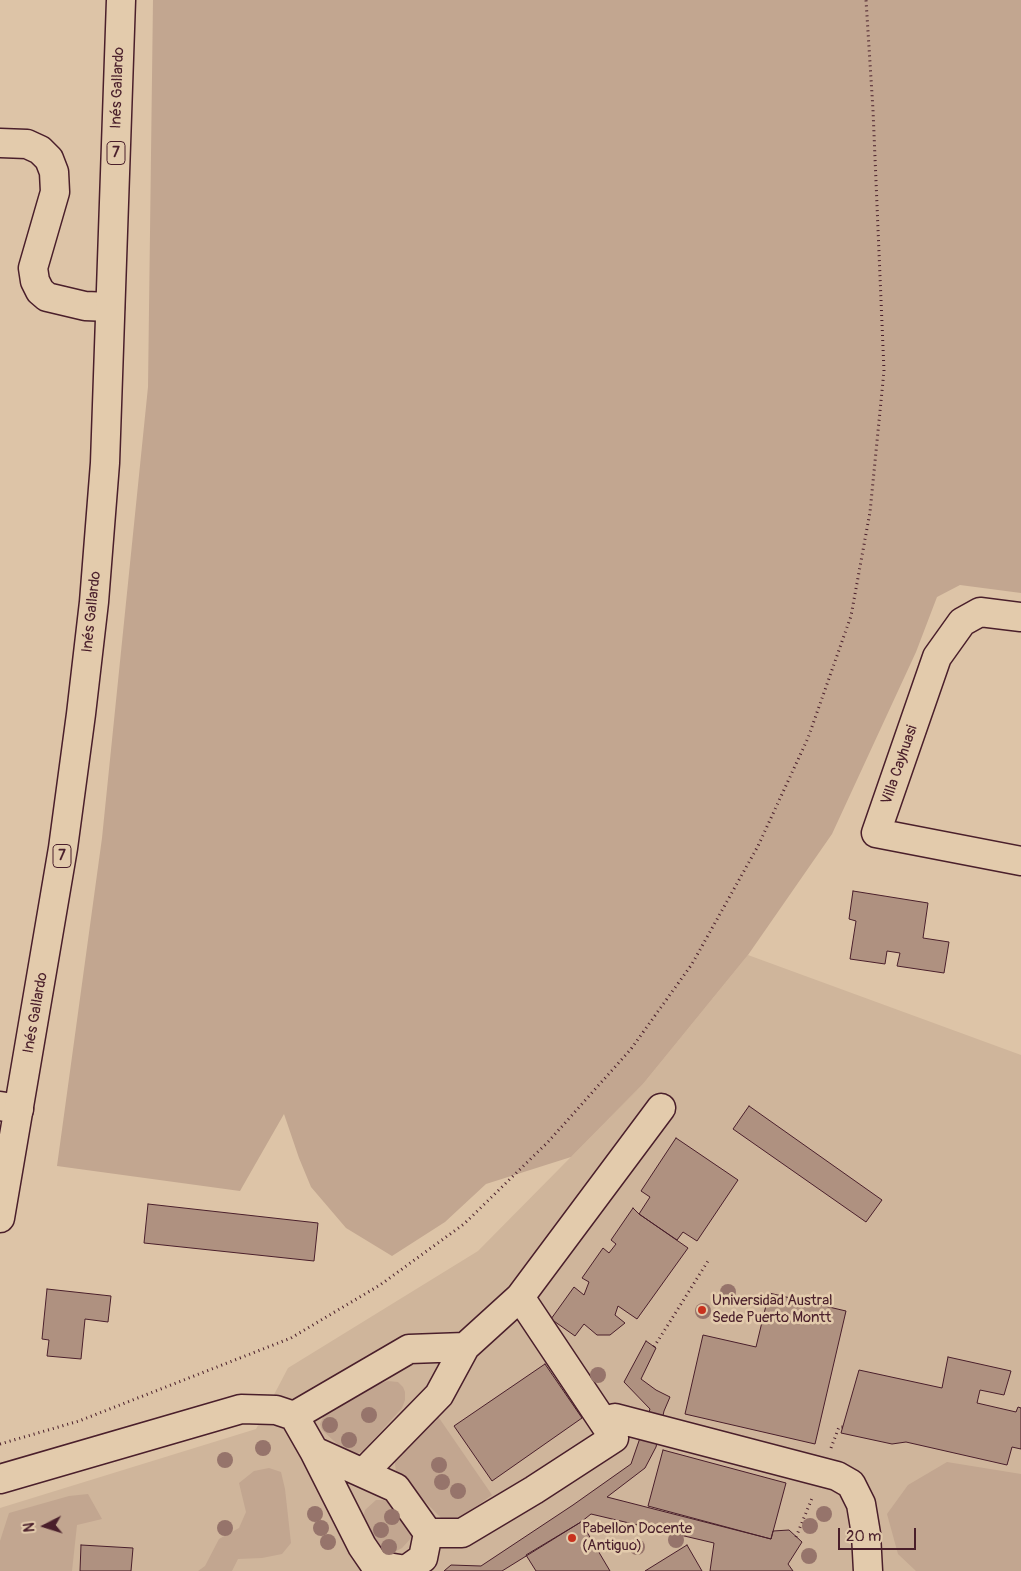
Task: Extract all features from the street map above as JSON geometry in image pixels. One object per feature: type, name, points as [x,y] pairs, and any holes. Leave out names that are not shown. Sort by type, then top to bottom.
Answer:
[{"type":"main road","name":"Inés Gallardo","points":[[0,1218],[9,1107],[62,858],[82,714],[94,602],[105,463],[121,0]]},
{"type":"main road","points":[[0,143],[27,144],[40,150],[49,159],[54,172],[55,192],[33,268],[35,281],[40,291],[47,297],[85,306],[110,307]]},
{"type":"main road","name":"Villa Cayhuasi","points":[[1021,617],[980,612],[962,622],[938,657],[876,833],[1021,861]]},
{"type":"main road","points":[[364,1473],[439,1395],[465,1347],[520,1297],[661,1108]]},
{"type":"main road","points":[[428,1533],[462,1533],[614,1438],[520,1297]]},
{"type":"main road","points":[[294,1416],[408,1349],[465,1347]]},
{"type":"main road","points":[[0,1479],[241,1409],[276,1410],[294,1416],[362,1546],[375,1565],[406,1570],[423,1558],[428,1533],[396,1488],[314,1451]]},
{"type":"main road","points":[[603,1421],[615,1418],[837,1476],[851,1484],[861,1504],[866,1534],[868,1571]]},
{"type":"path","points":[[0,1444],[79,1421],[290,1338],[380,1285],[464,1224],[548,1142],[631,1049],[692,964],[758,846],[808,738],[851,616],[870,512],[884,371],[873,110],[866,0]]},
{"type":"path","points":[[654,1347],[708,1261]]},
{"type":"shaded area","points":[[153,0],[1021,0],[1021,593],[960,585],[937,597],[916,652],[832,834],[748,955],[643,1084],[571,1157],[486,1184],[445,1222],[392,1256],[346,1228],[311,1187],[284,1114],[240,1191],[57,1166],[102,838],[148,387]]},
{"type":"shaded area","name":"Universidad Austral Sede Puerto Montt","points":[[748,955],[1021,1055],[1021,1571],[0,1571],[0,1508],[256,1429],[288,1368],[478,1251],[643,1084]]},
{"type":"shaded area","points":[[388,1381],[398,1382],[403,1387],[405,1400],[402,1408],[363,1451],[356,1454],[346,1452],[322,1430],[320,1424],[324,1415],[376,1385]]},
{"type":"shaded area","points":[[437,1415],[492,1495],[457,1520],[442,1519],[396,1471],[395,1458]]},
{"type":"shaded area","points":[[947,1462],[1021,1474],[1021,1571],[916,1571],[898,1554],[887,1514],[908,1485]]},
{"type":"shaded area","points":[[269,1468],[281,1472],[285,1489],[291,1543],[282,1554],[262,1558],[238,1559],[232,1571],[198,1571],[205,1566],[219,1539],[239,1528],[246,1512],[239,1483],[254,1471]]},
{"type":"shaded area","points":[[88,1494],[102,1519],[77,1525],[72,1571],[0,1571],[0,1541],[9,1513],[69,1496]]},
{"type":"shaded area","points":[[376,1500],[392,1503],[411,1532],[412,1537],[402,1548],[390,1554],[382,1555],[376,1550],[363,1517],[365,1510]]},
{"type":"building","points":[[853,891],[928,903],[923,938],[949,942],[944,973],[897,966],[900,953],[887,951],[885,964],[850,959],[856,921],[849,919]]},
{"type":"building","points":[[749,1106],[882,1200],[866,1222],[733,1129]]},
{"type":"building","points":[[676,1138],[738,1180],[697,1241],[683,1232],[677,1240],[639,1214],[650,1197],[641,1191]]},
{"type":"building","points":[[148,1204],[318,1223],[314,1261],[144,1243]]},
{"type":"building","points":[[633,1208],[688,1248],[637,1319],[618,1306],[615,1315],[625,1323],[610,1335],[597,1335],[584,1324],[575,1336],[551,1319],[574,1287],[584,1295],[589,1282],[582,1278],[603,1248],[609,1253],[616,1244],[611,1240]]},
{"type":"building","points":[[47,1289],[111,1296],[108,1322],[85,1319],[81,1359],[47,1356],[49,1340],[42,1339]]},
{"type":"building","points":[[769,1293],[846,1311],[815,1444],[685,1414],[703,1335],[756,1347]]},
{"type":"building","points":[[646,1341],[656,1348],[641,1379],[670,1397],[664,1411],[656,1447],[645,1468],[607,1497],[771,1539],[773,1531],[789,1530],[802,1542],[788,1564],[793,1571],[710,1571],[714,1543],[591,1514],[502,1571],[444,1571],[451,1565],[481,1566],[631,1464],[650,1409],[624,1382]]},
{"type":"building","points":[[948,1357],[1011,1371],[1004,1395],[980,1390],[977,1403],[1016,1412],[1018,1407],[1021,1408],[1021,1449],[1012,1447],[1007,1465],[906,1442],[892,1444],[841,1433],[859,1370],[942,1388]]},
{"type":"building","points":[[545,1364],[582,1418],[492,1481],[454,1426]]},
{"type":"building","points":[[663,1450],[786,1483],[771,1539],[648,1506]]},
{"type":"building","name":"Pabellon Docente (Antiguo)","points":[[581,1522],[610,1571],[536,1571],[526,1555]]},
{"type":"building","points":[[81,1545],[133,1548],[131,1571],[80,1571]]},
{"type":"building","name":"Pabellon Docente (Antiguo)","points":[[687,1545],[702,1571],[645,1571]]},
{"type":"place","name":"Universidad Austral Sede Puerto Montt","points":[[702,1310]]},
{"type":"place","name":"Pabellon Docente (Antiguo)","points":[[572,1538]]}]
